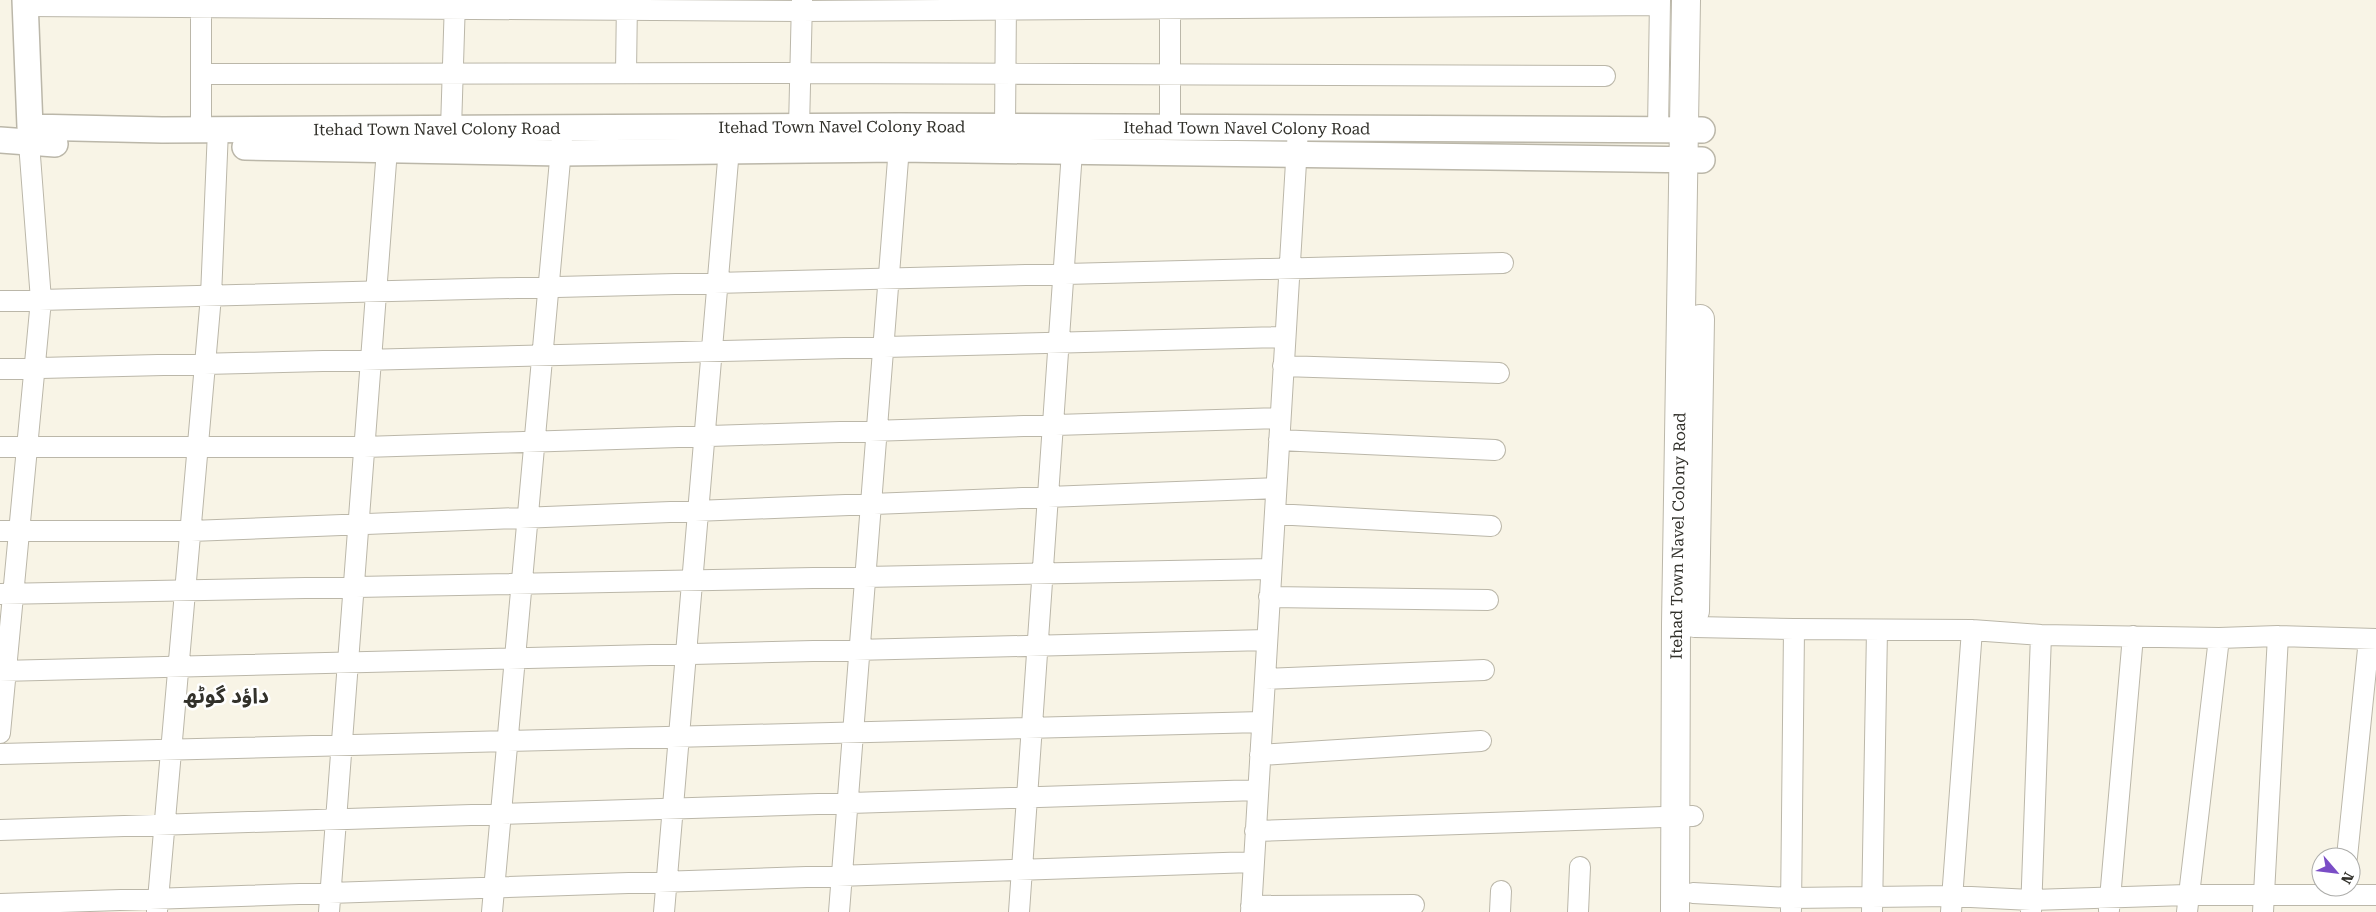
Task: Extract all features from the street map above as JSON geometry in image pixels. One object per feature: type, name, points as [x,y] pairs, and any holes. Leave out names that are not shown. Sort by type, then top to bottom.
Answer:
[{"type":"main road","name":"Itehad Town Navel Colony Road","points":[[1682,130],[1704,0]]},
{"type":"main road","name":"Itehad Town Navel Colony Road","points":[[1669,2],[1682,130],[1693,160],[1685,625],[1684,816],[1687,906]]},
{"type":"street","points":[[0,733],[9,531],[27,447],[41,300],[30,135],[25,3],[1006,5],[1669,2]]},
{"type":"street","points":[[158,905],[211,296],[212,136],[201,74],[201,3]]},
{"type":"street","points":[[451,129],[454,4]]},
{"type":"street","points":[[1170,4],[1170,128]]},
{"type":"street","points":[[626,5],[626,72]]},
{"type":"street","points":[[799,128],[801,5]]},
{"type":"street","points":[[1005,127],[1006,5]]},
{"type":"street","points":[[201,74],[626,72],[1605,76]]},
{"type":"street","name":"Itehad Town Navel Colony Road","points":[[729,140],[799,128],[899,137],[1005,127],[1073,140],[1170,128],[1682,130]]},
{"type":"street","name":"Itehad Town Navel Colony Road","points":[[388,139],[451,129],[562,141]]},
{"type":"street","points":[[1298,129],[1251,909],[1414,905]]},
{"type":"street","name":"Itehad Town Navel Colony Road","points":[[0,139],[30,135],[562,141],[899,137],[1073,140],[1296,154],[1693,160]]},
{"type":"street","points":[[839,912],[899,137]]},
{"type":"street","points":[[329,903],[388,139]]},
{"type":"street","points":[[664,912],[729,140]]},
{"type":"street","points":[[1018,912],[1073,140]]},
{"type":"street","points":[[492,912],[562,141]]},
{"type":"street","points":[[0,301],[1503,263]]},
{"type":"street","points":[[0,369],[1285,337]]},
{"type":"street","points":[[1283,366],[1499,374]]},
{"type":"street","points":[[0,447],[364,447],[1280,418]]},
{"type":"street","points":[[1279,440],[1495,450]]},
{"type":"street","points":[[9,531],[190,531],[1276,488]]},
{"type":"street","points":[[1275,514],[1491,526]]},
{"type":"street","points":[[7,594],[1271,569]]},
{"type":"street","points":[[1270,597],[1488,600]]},
{"type":"street","points":[[1685,625],[1794,630],[1972,630],[2041,635],[2219,638],[2278,636],[2372,639],[2348,847]]},
{"type":"street","points":[[1791,905],[1794,630]]},
{"type":"street","points":[[1872,905],[1876,630]]},
{"type":"street","points":[[1951,904],[1972,630]]},
{"type":"street","points":[[2031,906],[2041,635]]},
{"type":"street","points":[[2109,905],[2133,636]]},
{"type":"street","points":[[2263,903],[2278,636]]},
{"type":"street","points":[[2187,903],[2219,638]]},
{"type":"street","points":[[3,671],[1267,640]]},
{"type":"street","points":[[1265,679],[1484,670]]},
{"type":"street","points":[[0,754],[1262,722]]},
{"type":"street","points":[[1260,755],[1481,741]]},
{"type":"street","points":[[0,830],[1258,790]]},
{"type":"street","points":[[1255,831],[1684,816]]},
{"type":"street","points":[[0,904],[329,903],[494,888],[1254,862]]},
{"type":"street","points":[[1578,912],[1580,867]]},
{"type":"street","points":[[1500,912],[1501,891]]},
{"type":"street","points":[[1687,906],[1951,904],[2031,906],[2263,903],[2376,895]]},
{"type":"district","name":"داؤد گوٹھ","points":[[226,696]]}]
